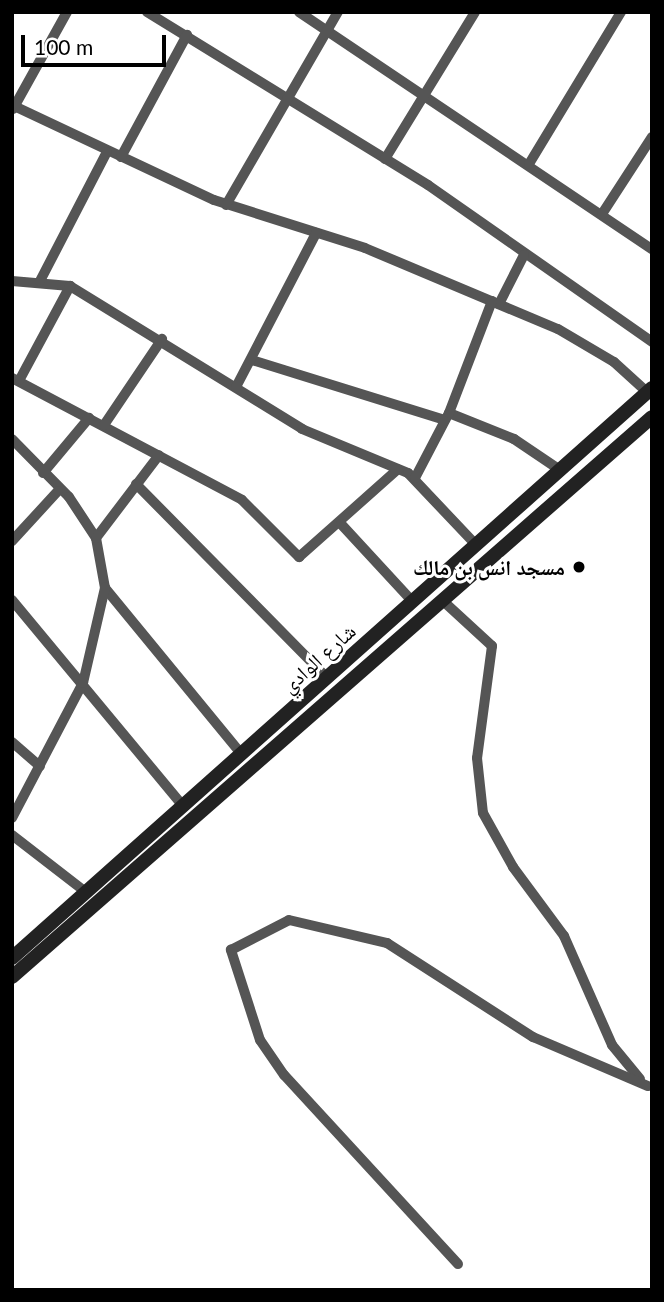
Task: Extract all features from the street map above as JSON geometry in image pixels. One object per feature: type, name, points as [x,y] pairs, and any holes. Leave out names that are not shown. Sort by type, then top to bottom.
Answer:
[{"type":"main road","name":"شارع الوادي","points":[[12,958],[80,909],[87,893],[650,390]]},
{"type":"main road","name":"شارع الوادي","points":[[12,977],[80,909],[652,417]]},
{"type":"street","points":[[67,12],[13,107],[226,205],[316,233],[495,303],[585,343],[650,390]]},
{"type":"street","points":[[147,12],[288,96],[385,159],[652,342]]},
{"type":"street","points":[[299,12],[652,249]]},
{"type":"street","points":[[226,205],[338,12]]},
{"type":"street","points":[[385,159],[475,12]]},
{"type":"street","points":[[528,164],[621,12]]},
{"type":"street","points":[[121,157],[187,36]]},
{"type":"street","points":[[601,214],[652,137]]},
{"type":"street","points":[[40,281],[107,152]]},
{"type":"street","points":[[236,387],[316,233]]},
{"type":"street","points":[[415,478],[447,417],[495,303],[523,255]]},
{"type":"street","points":[[12,281],[40,281],[70,286],[162,339],[302,429],[415,478],[476,545]]},
{"type":"street","points":[[70,286],[16,379],[251,506],[299,557],[341,524],[398,469]]},
{"type":"street","points":[[104,425],[162,339]]},
{"type":"street","points":[[252,360],[514,439],[560,470]]},
{"type":"street","points":[[43,473],[89,418]]},
{"type":"street","points":[[12,818],[83,682],[105,587],[96,538],[13,441]]},
{"type":"street","points":[[96,538],[159,455]]},
{"type":"street","points":[[136,484],[327,678]]},
{"type":"street","points":[[12,540],[58,491]]},
{"type":"street","points":[[341,524],[413,602]]},
{"type":"street","points":[[105,587],[242,755]]},
{"type":"street","points":[[12,600],[83,682],[184,807]]},
{"type":"street","points":[[442,600],[492,646],[477,747],[483,813],[513,867],[564,936],[612,1045],[650,1087]]},
{"type":"street","points":[[12,743],[40,766]]},
{"type":"street","points":[[12,835],[87,893]]},
{"type":"street","points":[[458,1264],[284,1074],[260,1040],[231,950],[289,920],[387,943],[522,1031],[650,1087]]},
{"type":"place","name":"مسجد انس بن مالك","points":[[579,567]]}]
